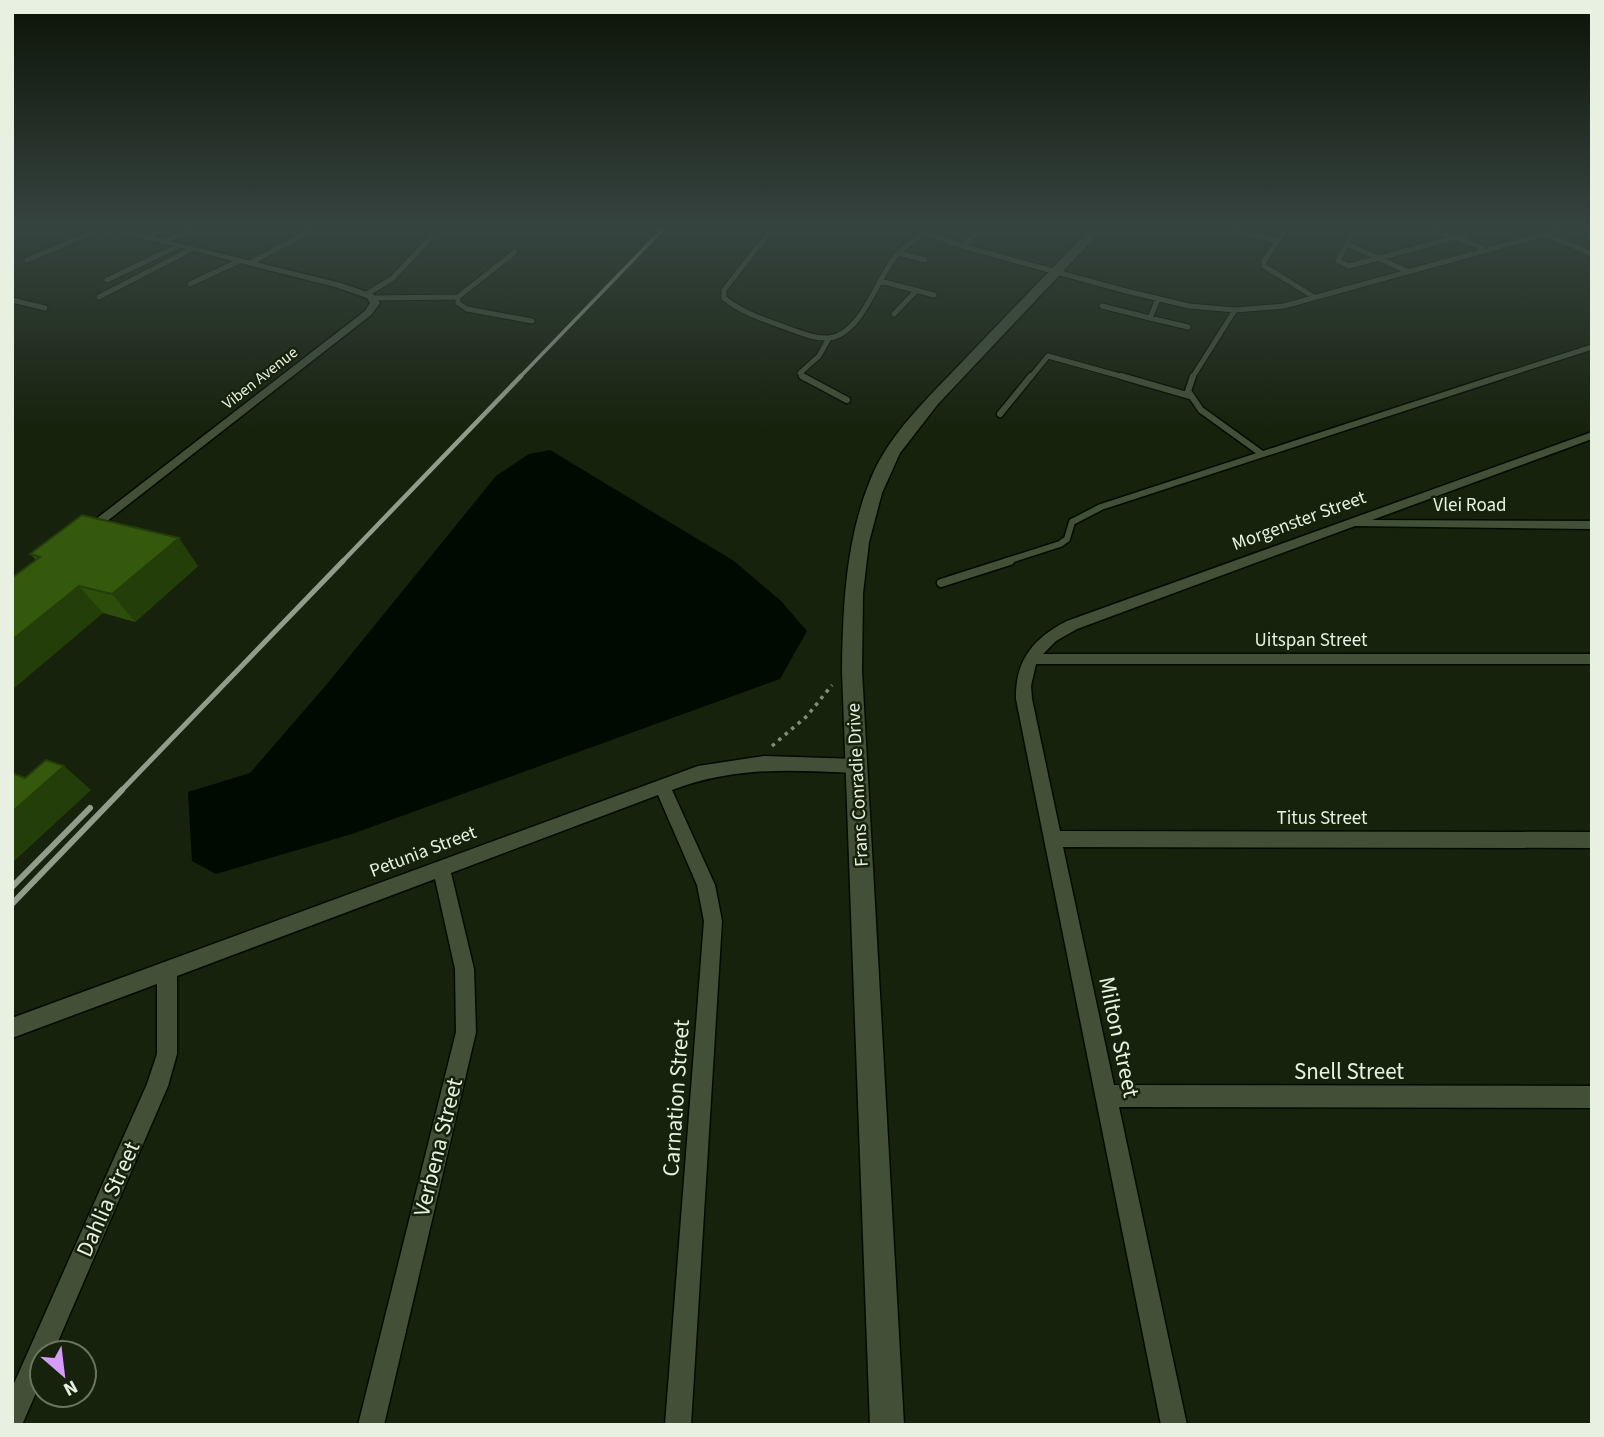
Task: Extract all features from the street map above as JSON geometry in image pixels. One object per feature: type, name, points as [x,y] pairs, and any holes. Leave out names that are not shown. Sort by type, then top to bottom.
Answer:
[{"type":"street","name":"Viben Avenue","points":[[77,541],[368,313],[375,306],[371,297]]},
{"type":"street","name":"Frans Conradie Drive","points":[[887,1425],[857,766],[852,605],[859,548],[867,515],[885,467],[913,423],[1031,297]]},
{"type":"street","name":"Morgenster Street","points":[[1030,659],[1047,639],[1072,625],[1592,435]]},
{"type":"street","points":[[1577,440],[1592,449]]},
{"type":"street","name":"Vlei Road","points":[[1347,524],[1592,525]]},
{"type":"street","name":"Uitspan Street","points":[[1030,659],[1592,659]]},
{"type":"street","name":"Milton Street","points":[[1030,659],[1023,678],[1024,699],[1174,1425]]},
{"type":"street","name":"Petunia Street","points":[[12,1027],[662,786],[726,766],[764,763],[857,766]]},
{"type":"street","name":"Carnation Street","points":[[662,786],[706,884],[713,921],[678,1425]]},
{"type":"street","name":"Titus Street","points":[[1053,839],[1592,840]]},
{"type":"street","name":"Verbena Street","points":[[371,1425],[466,1031],[469,999],[467,972],[441,867]]},
{"type":"street","name":"Dahlia Street","points":[[12,1418],[157,1086],[167,1054],[167,971]]},
{"type":"street","name":"Snell Street","points":[[1106,1096],[1592,1097]]},
{"type":"lane","points":[[458,297],[458,303],[467,309],[532,321]]},
{"type":"lane","points":[[724,297],[802,335],[830,338],[851,330],[870,297]]},
{"type":"lane","points":[[894,314],[910,297]]},
{"type":"lane","points":[[1151,297],[1189,306],[1236,310],[1273,307],[1314,297]]},
{"type":"lane","points":[[1150,318],[1158,299]]},
{"type":"lane","points":[[12,300],[44,308]]},
{"type":"lane","points":[[1102,306],[1188,327]]},
{"type":"lane","points":[[1236,310],[1190,381],[1190,396],[1200,410],[1262,454]]},
{"type":"lane","points":[[830,338],[819,356],[800,373],[802,377],[847,400]]},
{"type":"lane","points":[[941,583],[1060,544],[1067,539],[1072,522],[1101,507],[1592,347]]},
{"type":"lane","points":[[1000,414],[1048,356],[1190,396]]},
{"type":"path","points":[[763,751],[787,736],[836,680]]},
{"type":"shaded area","points":[[550,450],[734,561],[781,601],[807,631],[780,679],[352,834],[216,874],[192,861],[188,792],[250,773],[327,684],[496,476],[529,454]]},
{"type":"building","points":[[82,515],[179,538],[112,594],[79,586],[12,640],[12,578],[40,557],[30,554]]},
{"type":"building","points":[[46,760],[64,766],[12,812],[12,773],[25,778]]},
{"type":"railway","points":[[519,378],[597,297]]},
{"type":"railway","points":[[342,562],[521,376]]},
{"type":"railway","points":[[120,792],[343,561]]},
{"type":"railway","points":[[12,904],[122,790]]},
{"type":"railway","points":[[12,887],[90,808]]}]
